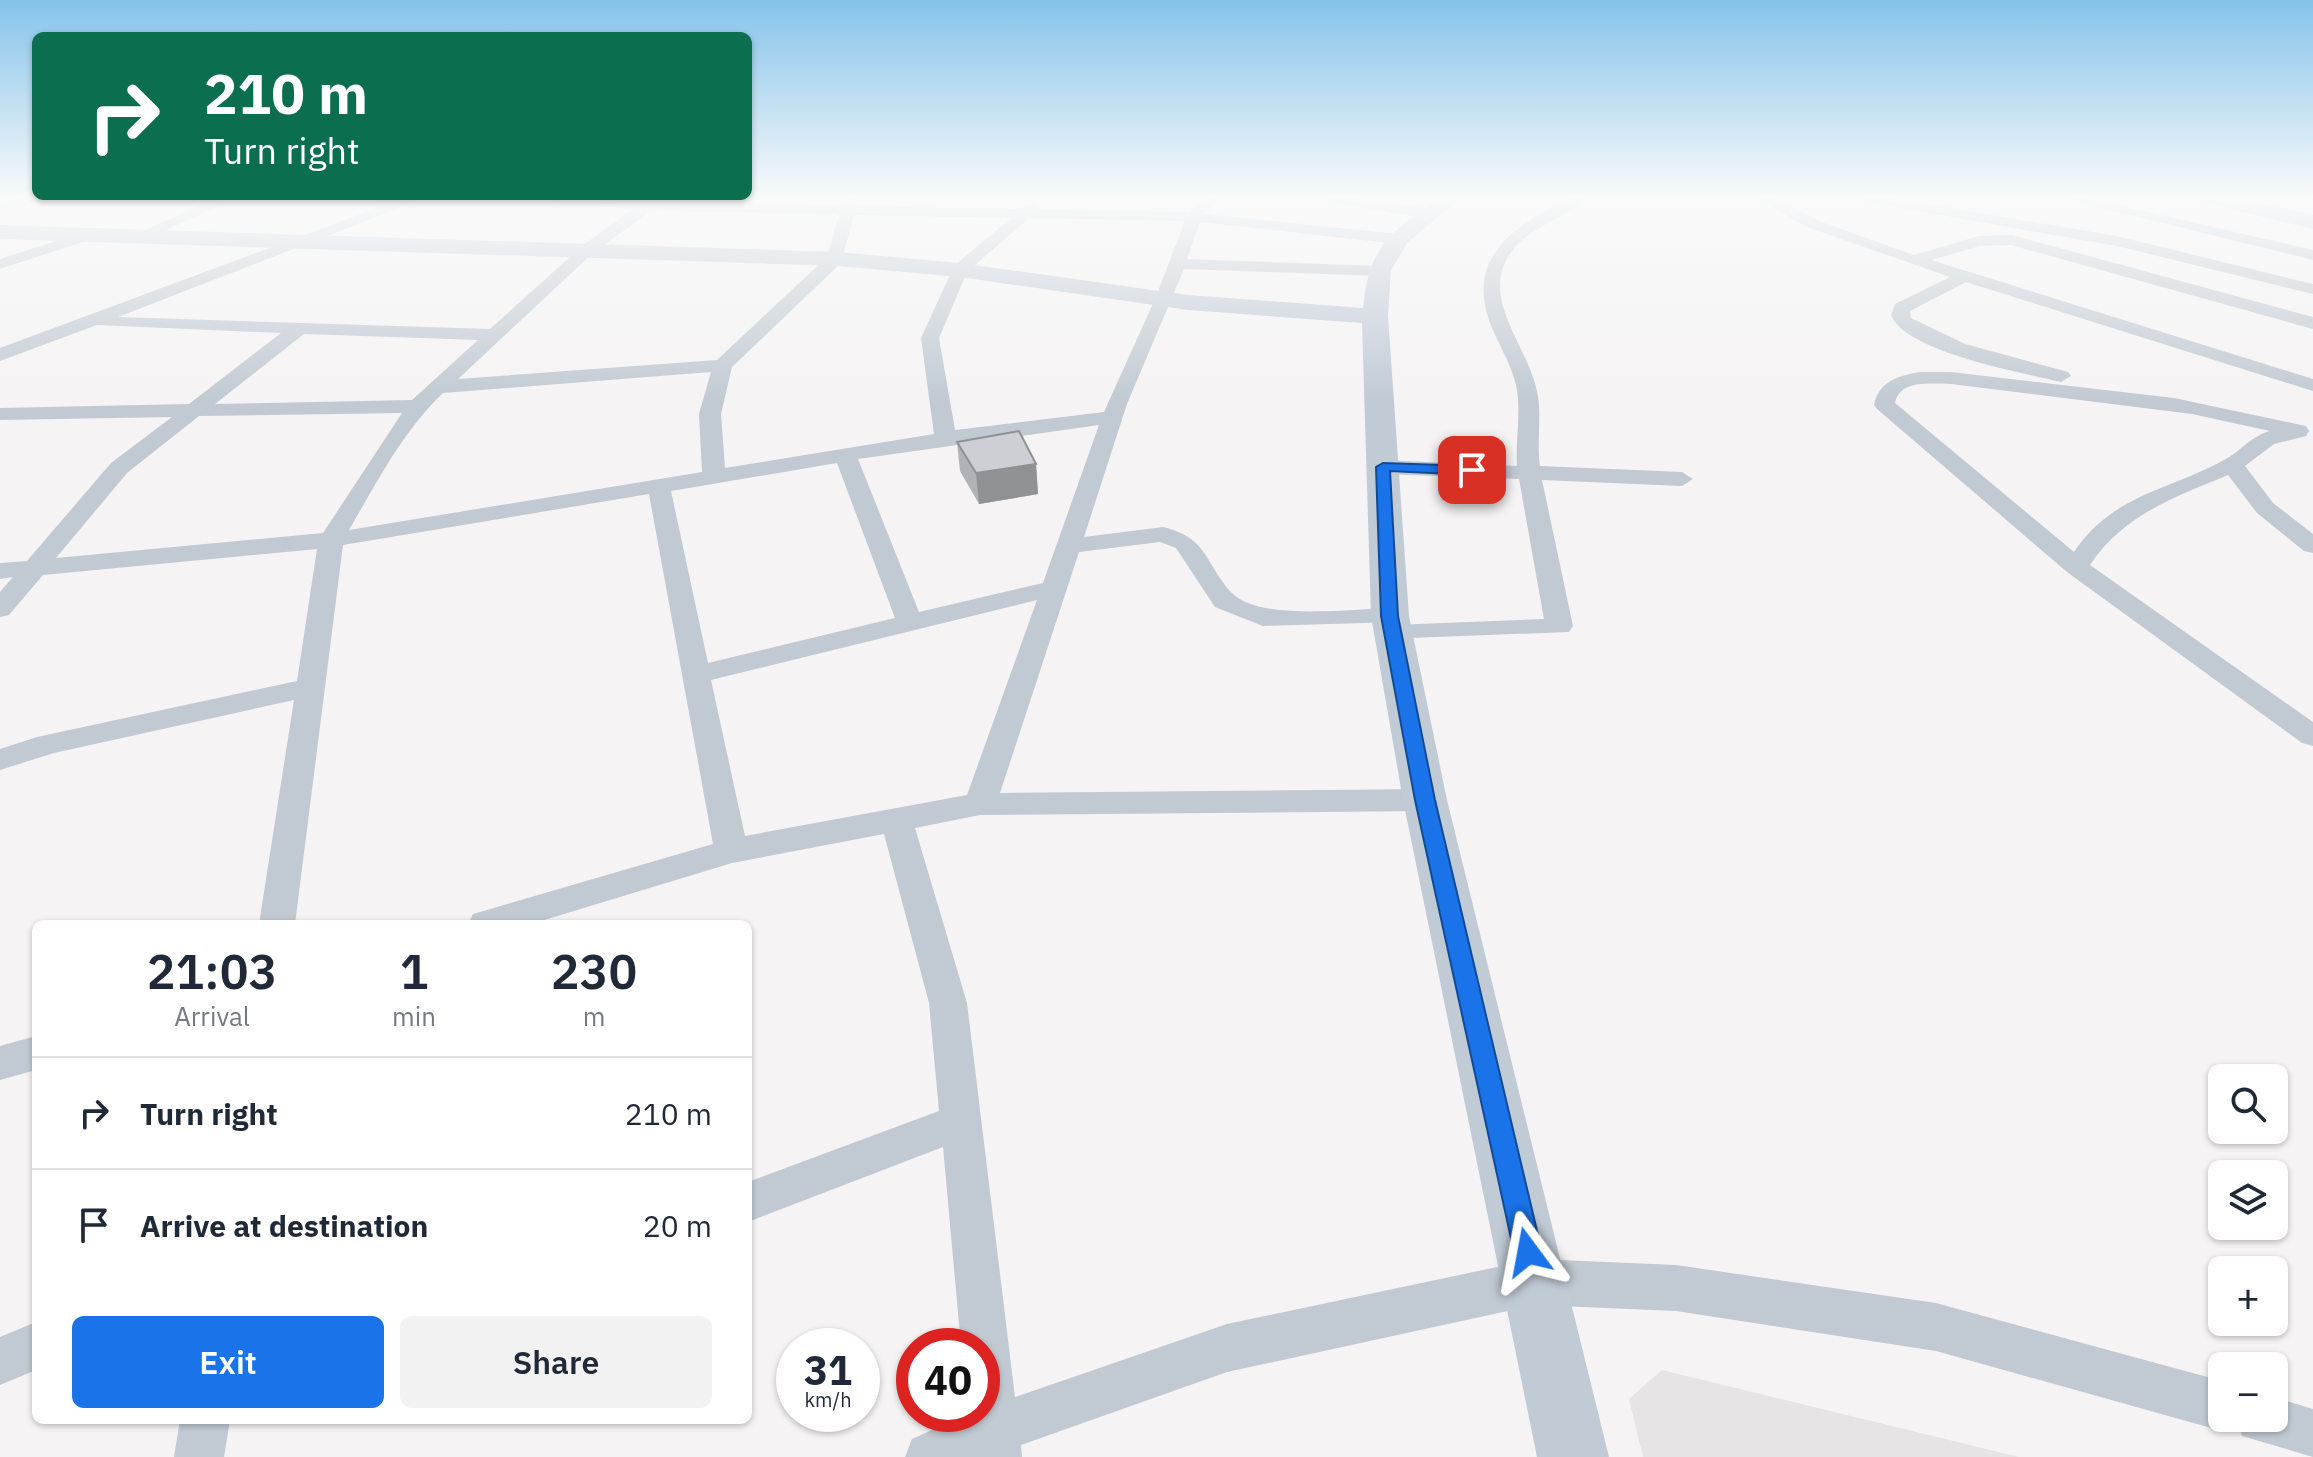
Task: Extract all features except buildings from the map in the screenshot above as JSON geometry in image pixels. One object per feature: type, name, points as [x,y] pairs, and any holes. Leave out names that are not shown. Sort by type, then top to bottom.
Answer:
[{"type":"street","points":[[0,355],[238,266]]},
{"type":"street","points":[[278,920],[331,540],[383,453],[417,406],[569,266]]},
{"type":"street","points":[[714,478],[710,414],[723,365],[828,266]]},
{"type":"street","points":[[914,266],[1164,299],[1375,316]]},
{"type":"street","points":[[946,439],[930,338],[960,270],[965,266]]},
{"type":"street","points":[[980,804],[1113,417],[1176,266]]},
{"type":"street","points":[[1398,266],[1375,316],[1391,625],[1425,800],[1573,1457]]},
{"type":"street","points":[[1068,546],[1163,534],[1185,543],[1224,601],[1263,618],[1391,625],[1559,626],[1530,473],[1526,387],[1503,332],[1490,288],[1495,266]]},
{"type":"street","points":[[1933,266],[2313,385]]},
{"type":"street","points":[[2106,266],[2313,323]]},
{"type":"street","points":[[2219,266],[2313,289]]},
{"type":"street","points":[[1965,276],[1901,308],[1904,323],[1940,341],[2035,369],[2192,408],[2306,431]]},
{"type":"street","points":[[87,322],[494,335]]},
{"type":"street","points":[[0,609],[96,491],[119,468],[300,328]]},
{"type":"street","points":[[437,387],[723,365]]},
{"type":"street","points":[[2192,408],[1951,378],[1916,378],[1892,387],[1884,395],[1884,405],[2076,567],[2313,736]]},
{"type":"street","points":[[0,426],[10,414],[417,406]]},
{"type":"street","points":[[0,571],[331,540],[946,439],[1113,417]]},
{"type":"street","points":[[2076,567],[2090,541],[2127,511],[2232,465],[2266,439],[2306,431]]},
{"type":"street","points":[[846,456],[910,623]]},
{"type":"street","points":[[2232,465],[2265,508],[2311,544]]},
{"type":"street","points":[[1383,467],[1682,479]]},
{"type":"street","points":[[659,488],[731,851]]},
{"type":"street","points":[[696,675],[1053,588]]},
{"type":"street","points":[[0,760],[48,744],[311,687]]},
{"type":"street","points":[[499,920],[731,851],[896,817],[980,804],[1425,800]]},
{"type":"street","points":[[896,817],[948,1003],[995,1444]]},
{"type":"street","points":[[0,1063],[32,1054]]},
{"type":"street","points":[[752,1200],[960,1122]]},
{"type":"street","points":[[930,1457],[995,1444],[1227,1348],[1535,1282],[1676,1288],[1936,1327],[2208,1402]]},
{"type":"street","points":[[0,1361],[32,1348]]},
{"type":"street","points":[[199,1457],[204,1424]]},
{"type":"street","points":[[2288,1426],[2313,1434]]},
{"type":"shaded area","points":[[1662,1370],[2019,1457],[1643,1457],[1629,1399]]},
{"type":"route","points":[[1472,470],[1383,467],[1390,616],[1425,800],[1528,1252]]}]
